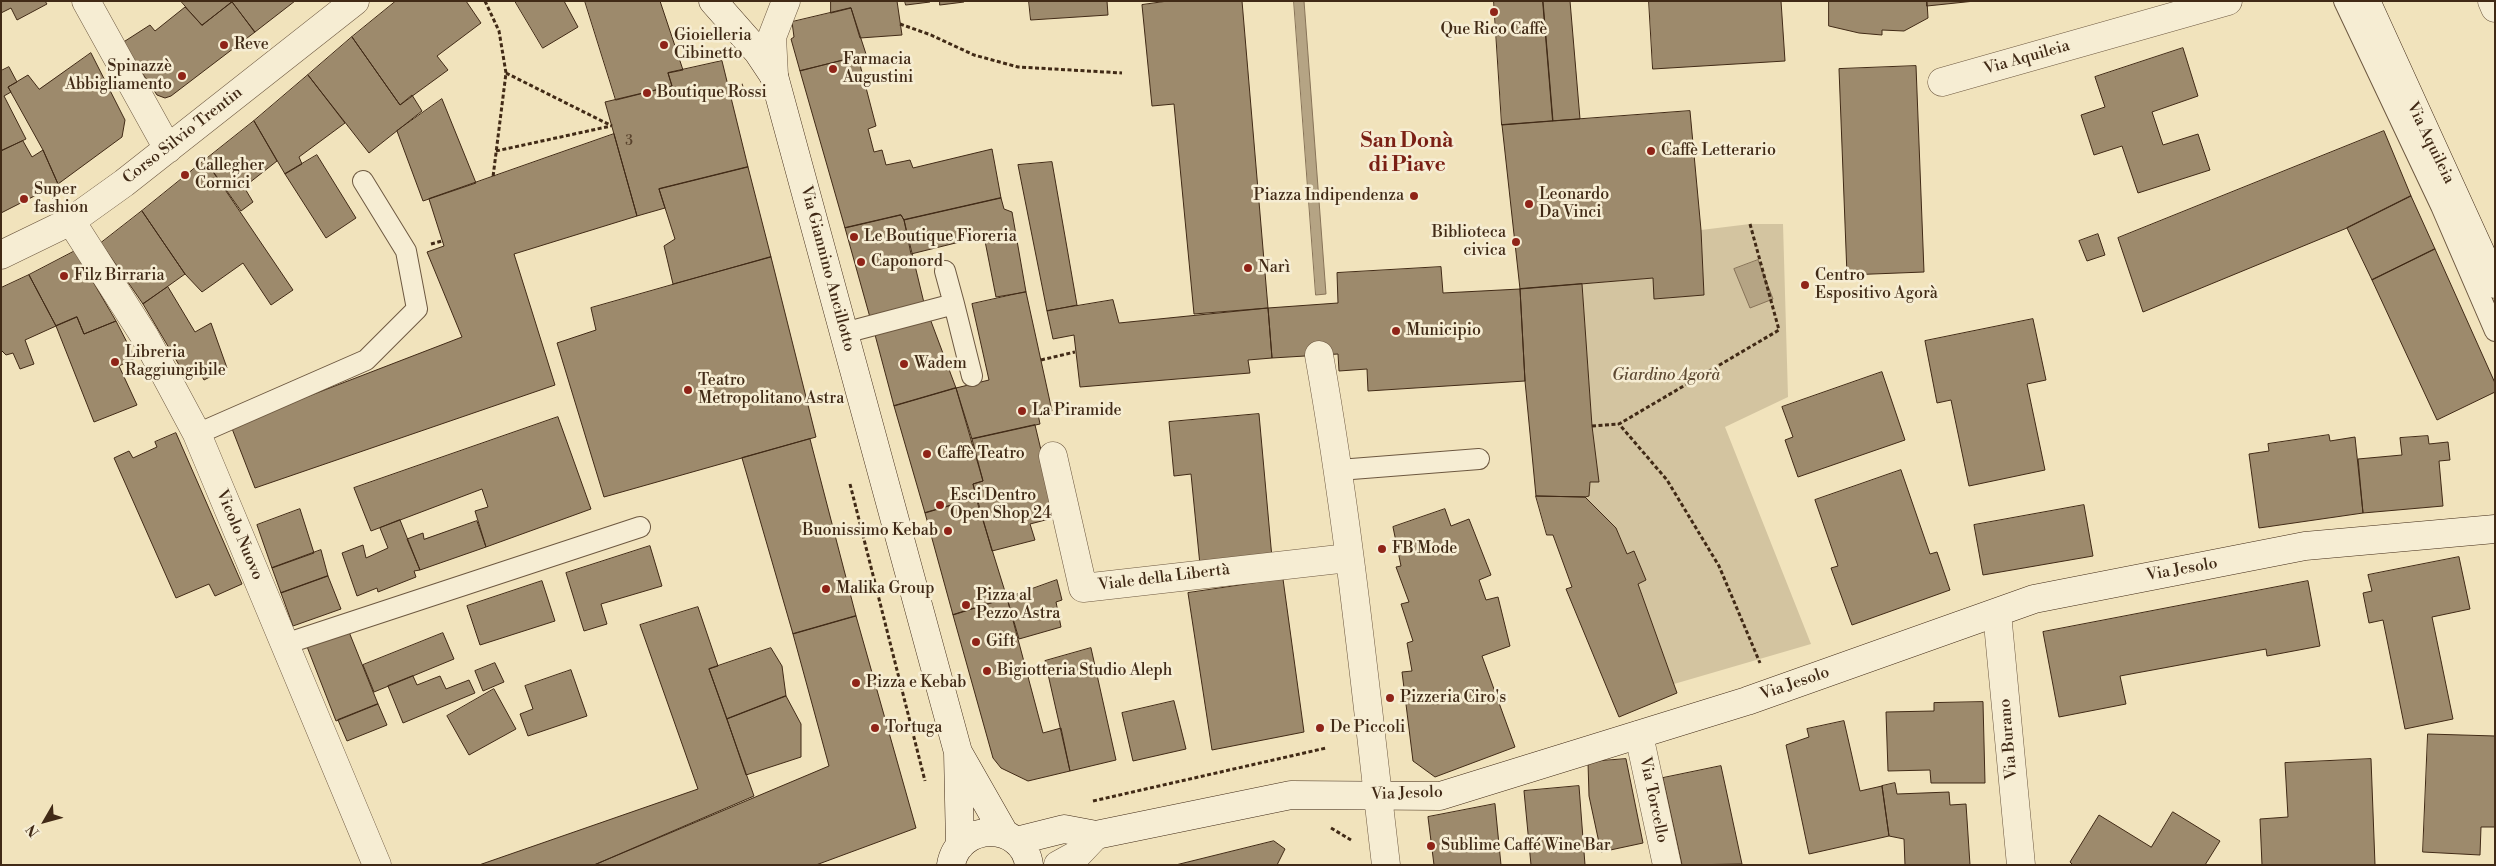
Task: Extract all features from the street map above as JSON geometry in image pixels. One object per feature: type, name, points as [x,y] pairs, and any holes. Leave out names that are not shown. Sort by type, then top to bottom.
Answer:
[{"type":"street","points":[[86,1],[168,149]]},
{"type":"street","name":"Corso Silvio Trentin","points":[[1,255],[71,221],[168,149],[355,1]]},
{"type":"street","points":[[713,1],[758,52],[774,76]]},
{"type":"street","points":[[774,76],[772,37],[786,1]]},
{"type":"street","name":"Via Aquileia","points":[[1942,82],[2228,1]]},
{"type":"street","name":"Via Aquileia","points":[[2366,1],[2495,284]]},
{"type":"street","points":[[2492,1],[2495,8]]},
{"type":"street","name":"Via Giannino Ancillotto","points":[[774,76],[958,752],[1016,847]]},
{"type":"street","name":"Vicolo Nuovo","points":[[71,221],[145,337],[197,434],[377,865]]},
{"type":"street","points":[[1319,355],[1339,470],[1348,558],[1380,796],[1386,865]]},
{"type":"street","name":"Viale della Libertà","points":[[1053,456],[1083,588],[1348,558]]},
{"type":"street","name":"Via Jesolo","points":[[955,855],[973,835],[982,832],[1016,847],[1064,829],[1096,835],[1291,795],[1440,796],[1772,692],[2034,599],[2305,546],[2495,529]]},
{"type":"street","name":"Via Burano","points":[[1997,612],[2021,865]]},
{"type":"street","name":"Via Torcello","points":[[1639,735],[1667,865]]},
{"type":"street","name":"Via Giannino Ancillotto","points":[[955,855],[958,752]]},
{"type":"street","points":[[1058,865],[1078,854],[1096,835]]},
{"type":"lane","points":[[2344,1],[2441,206],[2495,332]]},
{"type":"lane","points":[[197,434],[366,360],[417,309],[406,251],[363,181]]},
{"type":"lane","points":[[946,271],[972,376]]},
{"type":"lane","points":[[844,332],[954,304]]},
{"type":"lane","points":[[1339,470],[1479,458]]},
{"type":"lane","points":[[285,644],[640,527]]},
{"type":"path","points":[[484,1],[499,31],[506,73],[493,177]]},
{"type":"path","points":[[900,24],[931,35],[974,55],[1018,67],[1122,73]]},
{"type":"path","points":[[496,151],[612,126],[506,73]]},
{"type":"path","points":[[739,76],[745,95]]},
{"type":"path","points":[[730,90],[742,86]]},
{"type":"path","points":[[1592,426],[1620,424],[1779,330],[1750,224]]},
{"type":"path","points":[[1040,360],[1075,352]]},
{"type":"path","points":[[1620,424],[1667,480],[1719,566],[1772,692]]},
{"type":"path","points":[[848,474],[855,510],[928,789]]},
{"type":"path","points":[[1091,801],[1326,748]]},
{"type":"path","points":[[1326,827],[1335,829],[1353,841]]},
{"type":"green space","name":"Giardino Agorà","points":[[1750,224],[1783,224],[1788,397],[1725,427],[1811,644],[1674,684],[1638,584],[1646,580],[1634,552],[1627,554],[1616,528],[1585,497],[1589,496],[1590,482],[1599,482],[1592,425],[1582,284],[1653,278],[1655,299],[1704,295],[1701,230]]},
{"type":"shaded area","points":[[1294,1],[1304,1],[1326,294],[1316,295]]},
{"type":"shaded area","points":[[1758,260],[1773,299],[1750,308],[1734,269]]},
{"type":"building","points":[[1,1],[45,1],[47,4],[17,20],[11,8],[1,13]]},
{"type":"building","points":[[181,1],[232,1],[232,2],[202,25]]},
{"type":"building","points":[[232,1],[295,1],[255,32]]},
{"type":"building","points":[[396,1],[466,1],[481,23],[437,56],[448,70],[400,105],[352,37]]},
{"type":"building","points":[[515,1],[564,1],[578,27],[543,48]]},
{"type":"building","points":[[585,1],[660,1],[683,70],[668,73],[672,86],[616,100]]},
{"type":"building","points":[[831,1],[897,1],[902,35],[860,38],[851,8],[831,13]]},
{"type":"building","points":[[905,1],[930,1],[930,2],[906,5]]},
{"type":"building","points":[[940,1],[964,1],[964,2],[940,5]]},
{"type":"building","points":[[1029,1],[1107,1],[1108,15],[1031,20]]},
{"type":"building","points":[[1168,1],[1242,1],[1268,308],[1194,314],[1174,104],[1152,106],[1142,5]]},
{"type":"building","points":[[1494,1],[1543,1],[1553,121],[1502,125]]},
{"type":"building","points":[[1543,1],[1570,1],[1580,119],[1553,121]]},
{"type":"building","points":[[1649,1],[1781,1],[1785,61],[1653,69]]},
{"type":"building","points":[[1829,1],[1927,1],[1928,18],[1904,31],[1882,30],[1882,35],[1859,33],[1829,26]]},
{"type":"building","points":[[1927,1],[1975,1],[1927,6]]},
{"type":"building","points":[[232,2],[255,32],[171,96],[165,98],[157,95],[122,43],[150,25],[155,31],[185,7],[202,25]]},
{"type":"building","points":[[851,8],[866,54],[800,71],[791,39],[794,37],[792,22]]},
{"type":"building","points":[[352,37],[400,105],[412,95],[422,111],[369,153],[308,75]]},
{"type":"building","points":[[2183,48],[2198,96],[2152,112],[2163,145],[2198,134],[2210,170],[2138,193],[2122,146],[2094,155],[2081,115],[2105,107],[2095,77]]},
{"type":"building","points":[[91,53],[125,120],[122,137],[58,184],[43,150],[8,87],[28,75],[39,89]]},
{"type":"building","points":[[858,57],[876,126],[868,129],[874,152],[882,150],[886,165],[910,160],[913,168],[992,149],[1001,198],[904,220],[901,215],[845,228],[800,71]]},
{"type":"building","points":[[722,61],[748,167],[659,189],[665,208],[637,216],[605,102],[672,86],[668,73]]},
{"type":"building","points":[[1916,66],[1924,272],[1847,275],[1839,69]]},
{"type":"building","points":[[9,67],[17,82],[8,87],[11,92],[4,96],[26,139],[1,151],[1,71]]},
{"type":"building","points":[[308,75],[345,123],[299,157],[302,164],[285,174],[254,121]]},
{"type":"building","points":[[442,99],[476,183],[423,201],[397,131]]},
{"type":"building","points":[[1690,111],[1701,230],[1704,295],[1654,299],[1653,278],[1520,289],[1502,125]]},
{"type":"building","points":[[254,121],[277,161],[244,187],[253,202],[241,211],[205,160]]},
{"type":"building","points":[[2384,131],[2411,196],[2347,228],[2143,312],[2118,238]]},
{"type":"building","points":[[614,134],[637,216],[514,254],[555,385],[255,488],[231,426],[462,337],[427,252],[444,246],[429,199]]},
{"type":"building","points":[[23,141],[32,157],[43,150],[58,184],[1,213],[1,151]]},
{"type":"building","points":[[317,155],[356,218],[326,238],[285,174]]},
{"type":"building","points":[[205,160],[293,290],[271,305],[243,263],[202,292],[185,274],[142,211]]},
{"type":"building","points":[[1052,162],[1077,305],[1047,311],[1018,165]]},
{"type":"building","points":[[748,167],[771,257],[673,284],[664,246],[675,239],[659,189]]},
{"type":"building","points":[[2411,196],[2435,249],[2372,280],[2347,228]]},
{"type":"building","points":[[1001,198],[1004,209],[1012,212],[1026,292],[996,297],[984,236],[911,254],[904,220]]},
{"type":"building","points":[[142,211],[185,274],[143,304],[101,243]]},
{"type":"building","points":[[901,215],[904,220],[925,307],[871,321],[845,228]]},
{"type":"building","points":[[2098,234],[2105,255],[2087,261],[2079,241]]},
{"type":"building","points":[[2435,249],[2495,383],[2495,392],[2437,420],[2372,280]]},
{"type":"building","points":[[75,251],[116,321],[84,334],[77,317],[56,326],[29,275]]},
{"type":"building","name":"Teatro Metropolitano Astra","points":[[771,257],[816,437],[604,497],[557,343],[596,330],[591,308]]},
{"type":"building","name":"Municipio","points":[[1441,267],[1443,293],[1520,289],[1525,381],[1368,391],[1367,369],[1339,371],[1338,354],[1272,358],[1268,308],[1338,303],[1337,273]]},
{"type":"building","points":[[29,275],[56,326],[25,340],[34,364],[20,369],[13,353],[6,355],[1,350],[1,288]]},
{"type":"building","points":[[1582,284],[1592,426],[1599,482],[1590,482],[1589,496],[1585,497],[1536,496],[1525,381],[1520,289]]},
{"type":"building","points":[[168,287],[195,332],[211,323],[227,368],[204,380],[197,367],[185,375],[143,304]]},
{"type":"building","points":[[1026,292],[1052,411],[1038,414],[1040,424],[972,439],[956,388],[989,380],[972,304]]},
{"type":"building","points":[[1113,300],[1119,323],[1268,308],[1272,358],[1248,360],[1250,373],[1080,387],[1074,335],[1053,339],[1047,311]]},
{"type":"building","points":[[929,316],[956,388],[894,406],[874,331]]},
{"type":"building","points":[[77,317],[84,334],[116,321],[135,358],[119,366],[137,405],[94,422],[56,326]]},
{"type":"building","points":[[2033,319],[2046,380],[2027,384],[2045,470],[1969,486],[1951,400],[1937,403],[1925,341]]},
{"type":"building","points":[[1882,372],[1905,440],[1798,477],[1785,440],[1793,437],[1782,407]]},
{"type":"building","points":[[956,388],[983,481],[973,484],[976,498],[925,513],[894,406]]},
{"type":"building","points":[[1259,414],[1272,558],[1200,565],[1191,474],[1174,476],[1169,422]]},
{"type":"building","points":[[558,417],[591,509],[486,547],[475,511],[488,507],[482,489],[371,531],[354,488]]},
{"type":"building","points":[[1035,425],[1057,517],[1030,524],[1035,540],[992,551],[973,484],[983,481],[972,439]]},
{"type":"building","points":[[176,433],[242,584],[215,596],[209,584],[176,598],[114,458],[129,451],[133,458],[157,447],[155,442]]},
{"type":"building","points":[[2329,435],[2330,441],[2355,437],[2363,513],[2259,528],[2249,454],[2269,451],[2268,444]]},
{"type":"building","points":[[2428,436],[2429,444],[2448,442],[2450,460],[2439,461],[2443,506],[2363,513],[2358,459],[2402,455],[2400,438]]},
{"type":"building","points":[[810,439],[856,616],[793,634],[742,458]]},
{"type":"building","points":[[1901,470],[1930,554],[1937,552],[1950,590],[1852,625],[1831,568],[1838,566],[1815,500]]},
{"type":"building","points":[[1536,496],[1585,497],[1616,528],[1627,554],[1634,551],[1646,580],[1638,584],[1677,693],[1619,717],[1566,589],[1572,587],[1553,535],[1547,535]]},
{"type":"building","points":[[976,498],[1007,598],[953,615],[925,513]]},
{"type":"building","points":[[2084,505],[2093,556],[1983,575],[1974,525]]},
{"type":"building","points":[[300,509],[314,553],[272,568],[257,525]]},
{"type":"building","points":[[1445,509],[1451,526],[1469,519],[1491,575],[1479,580],[1486,600],[1498,597],[1510,646],[1482,656],[1515,747],[1435,777],[1413,761],[1402,672],[1412,671],[1407,643],[1413,641],[1401,604],[1409,602],[1396,567],[1401,566],[1393,527]]},
{"type":"building","points":[[400,520],[420,570],[414,571],[416,577],[378,592],[377,588],[357,596],[342,553],[363,545],[366,558],[388,548],[380,528]]},
{"type":"building","points":[[477,521],[486,547],[420,570],[407,539],[423,533],[424,539]]},
{"type":"building","points":[[650,546],[662,586],[601,604],[607,624],[584,631],[566,573]]},
{"type":"building","points":[[321,550],[328,576],[281,593],[272,568]]},
{"type":"building","points":[[2459,557],[2470,609],[2432,617],[2453,719],[2405,729],[2383,620],[2369,623],[2363,593],[2372,591],[2368,575]]},
{"type":"building","points":[[328,576],[341,609],[293,626],[281,593]]},
{"type":"building","points":[[1283,579],[1304,732],[1212,750],[1188,593]]},
{"type":"building","points":[[1057,580],[1062,600],[1056,602],[1061,627],[1019,639],[1007,598]]},
{"type":"building","points":[[542,581],[555,621],[480,645],[467,606]]},
{"type":"building","points":[[2308,581],[2320,646],[2267,656],[2266,649],[2120,676],[2126,704],[2059,717],[2043,632]]},
{"type":"building","points":[[1007,598],[1043,733],[1061,728],[1070,771],[1028,781],[1001,768],[993,758],[953,615]]},
{"type":"building","points":[[698,607],[718,666],[709,669],[754,796],[594,865],[479,865],[698,789],[640,625]]},
{"type":"building","points":[[856,616],[916,828],[816,865],[594,865],[829,766],[793,634]]},
{"type":"building","points":[[347,627],[378,704],[336,721],[306,644]]},
{"type":"building","points":[[443,633],[454,659],[374,692],[363,665]]},
{"type":"building","points":[[771,648],[782,666],[786,696],[727,719],[709,669]]},
{"type":"building","points":[[1091,648],[1116,760],[1070,771],[1045,661]]},
{"type":"building","points":[[495,663],[504,682],[483,691],[475,671]]},
{"type":"building","points":[[571,670],[587,716],[528,736],[520,714],[533,709],[525,686]]},
{"type":"building","points":[[413,676],[417,685],[440,676],[446,689],[469,680],[475,693],[403,723],[388,686]]},
{"type":"building","points":[[494,689],[516,729],[469,755],[447,716]]},
{"type":"building","points":[[786,696],[801,724],[801,757],[746,775],[727,719]]},
{"type":"building","points":[[1174,701],[1186,749],[1133,761],[1122,713]]},
{"type":"building","points":[[1983,702],[1985,783],[1931,783],[1930,770],[1888,771],[1886,712],[1934,711],[1934,703]]},
{"type":"building","points":[[378,704],[387,725],[347,741],[338,720]]},
{"type":"building","points":[[1844,721],[1860,791],[1882,786],[1889,836],[1809,854],[1786,745],[1809,737],[1807,729]]},
{"type":"building","points":[[2428,734],[2495,736],[2495,827],[2481,827],[2480,855],[2423,852]]},
{"type":"building","points":[[1626,759],[1643,843],[1601,852],[1589,796],[1588,762]]},
{"type":"building","points":[[2371,759],[2375,865],[2262,865],[2260,819],[2288,817],[2285,763]]},
{"type":"building","points":[[1721,766],[1742,864],[1682,865],[1663,778]]},
{"type":"building","points":[[1895,783],[1897,794],[1949,792],[1950,805],[1966,804],[1970,865],[1905,865],[1904,839],[1889,836],[1882,786]]},
{"type":"building","points":[[1579,786],[1585,865],[1531,865],[1524,791]]},
{"type":"building","points":[[1495,804],[1501,865],[1434,865],[1428,817]]},
{"type":"building","points":[[2173,812],[2220,841],[2205,865],[2073,865],[2070,862],[2099,815],[2151,847]]},
{"type":"building","points":[[1274,841],[1285,849],[1277,865],[1176,865]]},
{"type":"place","name":"Que Rico Caffè","points":[[1494,12]]},
{"type":"place","name":"Reve","points":[[224,45]]},
{"type":"place","name":"Gioielleria Cibinetto","points":[[664,45]]},
{"type":"place","name":"Farmacia Augustini","points":[[833,69]]},
{"type":"place","name":"Spinazzè Abbigliamento","points":[[182,76]]},
{"type":"place","name":"Boutique Rossi","points":[[647,93]]},
{"type":"place","name":"Caffè Letterario","points":[[1651,151]]},
{"type":"place","name":"Callegher Cornici","points":[[185,175]]},
{"type":"place","name":"Piazza Indipendenza","points":[[1414,196]]},
{"type":"place","name":"Super fashion","points":[[24,199]]},
{"type":"place","name":"Leonardo Da Vinci","points":[[1529,204]]},
{"type":"place","name":"Le Boutique Fioreria","points":[[854,237]]},
{"type":"place","name":"Biblioteca civica","points":[[1516,242]]},
{"type":"place","name":"Caponord","points":[[861,262]]},
{"type":"place","name":"Narì","points":[[1248,268]]},
{"type":"place","name":"Filz Birraria","points":[[64,276]]},
{"type":"place","name":"Centro Espositivo Agorà","points":[[1805,285]]},
{"type":"place","name":"Municipio","points":[[1396,331]]},
{"type":"place","name":"Libreria Raggiungibile","points":[[115,362]]},
{"type":"place","name":"Wadem","points":[[904,364]]},
{"type":"place","name":"Teatro Metropolitano Astra","points":[[688,390]]},
{"type":"place","name":"La Piramide","points":[[1022,411]]},
{"type":"place","name":"Caffè Teatro","points":[[927,454]]},
{"type":"place","name":"Esci Dentro Open Shop 24","points":[[940,505]]},
{"type":"place","name":"Buonissimo Kebab","points":[[948,531]]},
{"type":"place","name":"FB Mode","points":[[1382,549]]},
{"type":"place","name":"Malika Group","points":[[826,589]]},
{"type":"place","name":"Pizza al Pezzo Astra","points":[[966,605]]},
{"type":"place","name":"Gift","points":[[976,642]]},
{"type":"place","name":"Bigiotteria Studio Aleph","points":[[987,671]]},
{"type":"place","name":"Pizza e Kebab","points":[[856,683]]},
{"type":"place","name":"Pizzeria Ciro's","points":[[1390,698]]},
{"type":"place","name":"Tortuga","points":[[875,728]]},
{"type":"place","name":"De Piccoli","points":[[1320,728]]},
{"type":"place","name":"Sublime Caffé Wine Bar","points":[[1431,846]]},
{"type":"district","name":"San Donà di Piave","points":[[1407,154]]}]
